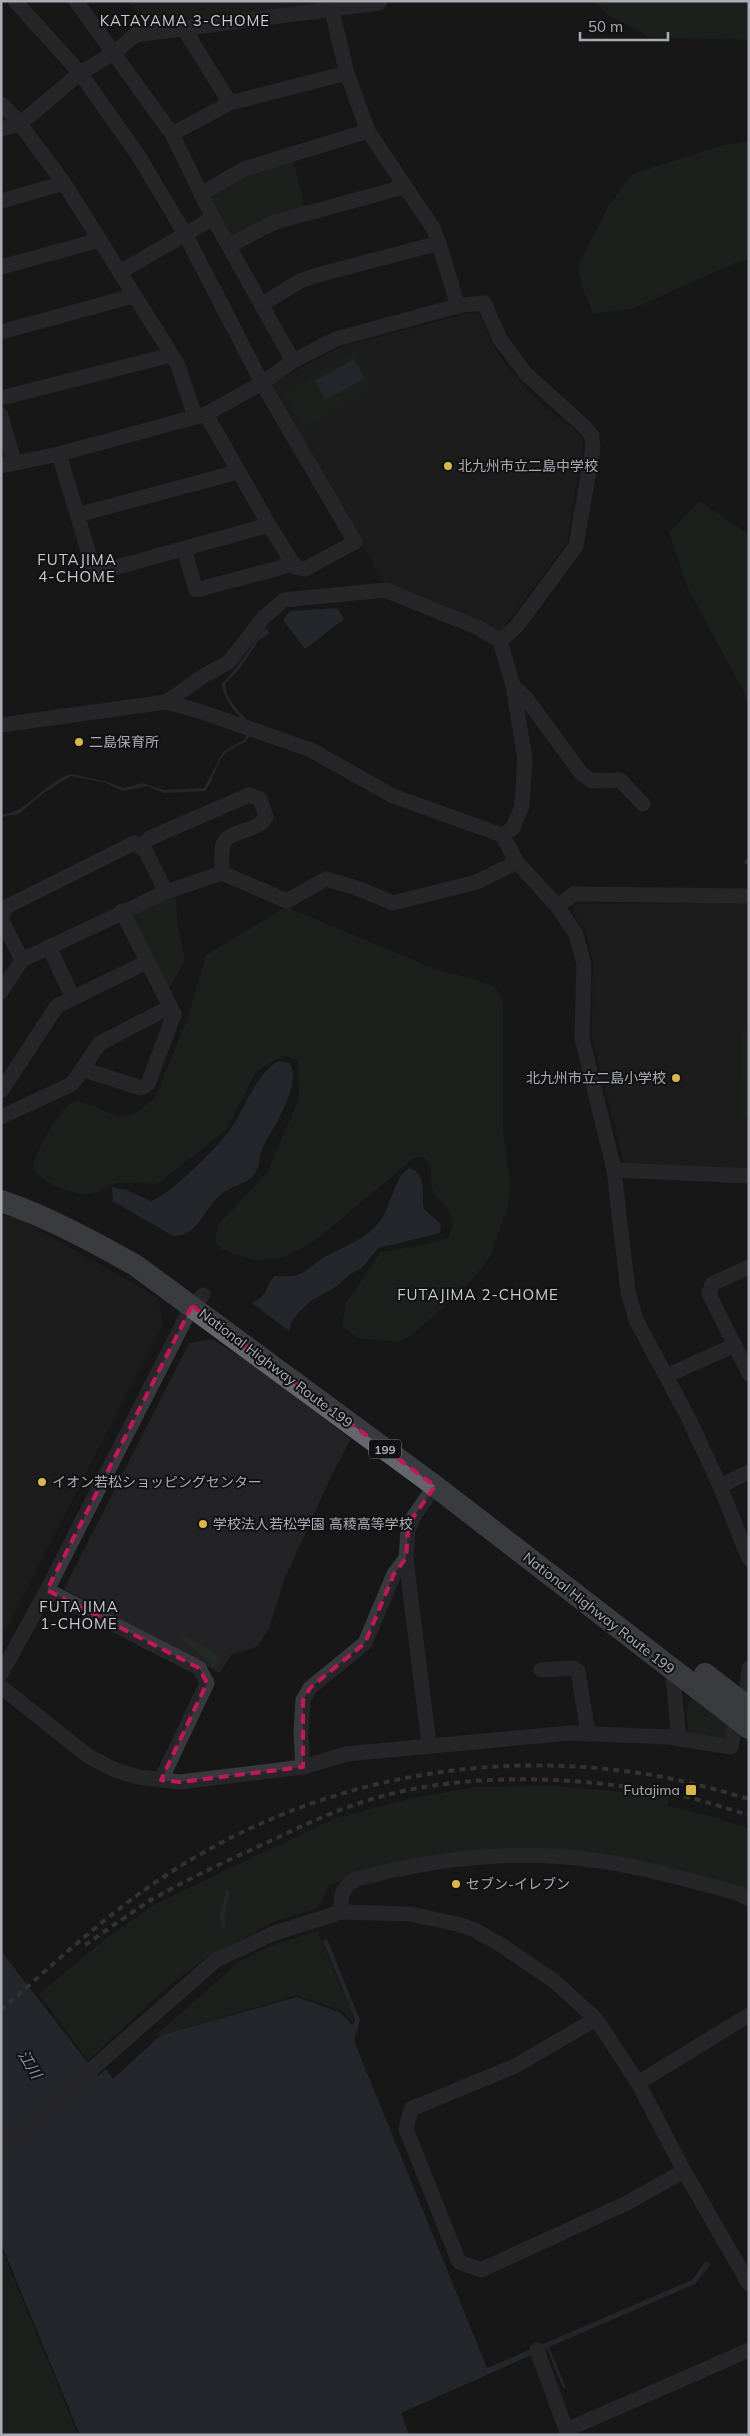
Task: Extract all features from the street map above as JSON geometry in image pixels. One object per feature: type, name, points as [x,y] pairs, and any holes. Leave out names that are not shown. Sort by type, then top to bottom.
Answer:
[{"type":"highway","name":"National Highway Route 199","points":[[1,1190],[93,1224],[144,1253],[197,1300],[435,1486],[672,1668],[745,1715]]},
{"type":"highway","name":"National Highway Route 199","points":[[1,1201],[27,1210],[85,1237],[197,1300],[446,1475],[745,1715]]},
{"type":"street","points":[[1,104],[20,124],[64,183],[133,296],[178,365],[201,415],[238,472],[292,563],[305,569],[355,542],[262,383],[185,234],[138,155],[80,73],[16,1]]},
{"type":"street","points":[[76,1],[172,134],[213,218],[230,245],[293,361]]},
{"type":"street","points":[[1,129],[20,124],[80,73],[114,53],[135,35],[332,11],[379,3],[380,1]]},
{"type":"street","points":[[332,11],[347,73],[368,131],[433,228],[458,307]]},
{"type":"street","points":[[184,29],[230,103]]},
{"type":"street","points":[[172,134],[230,103],[347,73]]},
{"type":"street","points":[[202,194],[244,169],[368,131]]},
{"type":"street","points":[[1,201],[64,183]]},
{"type":"street","points":[[230,245],[275,222],[404,187]]},
{"type":"street","points":[[120,272],[213,218]]},
{"type":"street","points":[[1,266],[100,240]]},
{"type":"street","points":[[262,304],[300,281],[314,276],[439,243]]},
{"type":"street","points":[[1,332],[133,296]]},
{"type":"street","points":[[1,415],[8,464],[59,454],[201,415],[262,383],[293,361],[336,340],[458,307],[484,303],[500,339],[525,372],[585,426],[592,436],[593,447],[576,546],[517,626],[500,641]]},
{"type":"street","points":[[1,398],[171,354]]},
{"type":"street","points":[[59,454],[93,568],[99,572],[269,525]]},
{"type":"street","points":[[78,515],[238,472]]},
{"type":"street","points":[[184,549],[196,590],[292,563]]},
{"type":"street","points":[[166,702],[205,675],[230,662],[264,616],[284,600],[385,590],[479,628],[500,641],[513,686],[525,759],[522,806],[513,828],[502,835]]},
{"type":"street","points":[[513,686],[526,698],[581,773],[592,781],[620,780],[643,804]]},
{"type":"street","points":[[1,725],[166,702],[199,711],[311,750],[393,796],[502,835],[517,862],[557,906],[576,934],[584,965],[582,1038],[614,1170],[628,1292],[636,1320],[720,1486],[749,1559]]},
{"type":"street","points":[[140,847],[150,838],[248,795],[260,799],[266,817],[263,823],[227,838],[223,843],[222,873]]},
{"type":"street","points":[[22,960],[1,919],[6,907],[134,843],[145,850],[166,892]]},
{"type":"street","points":[[1,992],[22,960],[122,911],[166,892],[222,873],[287,901],[326,879],[357,888],[394,903],[477,882],[517,862]]},
{"type":"street","points":[[557,906],[574,894],[749,896]]},
{"type":"street","points":[[82,1069],[141,1088],[148,1084],[174,1014],[122,911]]},
{"type":"street","points":[[49,947],[73,998]]},
{"type":"street","points":[[1,1091],[57,1006],[147,962]]},
{"type":"street","points":[[1,1117],[72,1084],[100,1042],[170,1007]]},
{"type":"street","points":[[614,1170],[749,1176]]},
{"type":"street","points":[[749,1267],[712,1284],[709,1294],[749,1374]]},
{"type":"street","points":[[1,1674],[47,1590],[197,1300]]},
{"type":"street","points":[[666,1376],[735,1345]]},
{"type":"street","points":[[720,1486],[749,1472]]},
{"type":"street","points":[[429,1746],[406,1558],[408,1530],[414,1516],[435,1486]]},
{"type":"street","points":[[303,1767],[301,1734],[303,1700],[310,1688],[365,1643],[394,1574],[406,1558]]},
{"type":"street","points":[[47,1590],[199,1668],[207,1684],[161,1780]]},
{"type":"street","points":[[541,1670],[573,1668],[578,1671],[588,1733]]},
{"type":"street","points":[[672,1668],[679,1739]]},
{"type":"street","points":[[1,1687],[88,1756],[122,1772],[138,1777],[180,1782],[303,1767],[346,1754],[570,1733],[669,1737],[731,1747],[745,1715],[749,1668]]},
{"type":"street","points":[[341,1912],[341,1894],[349,1883],[362,1878],[415,1865],[479,1858],[534,1856],[590,1859],[629,1865],[738,1893],[749,1899]]},
{"type":"street","points":[[1,2149],[216,1960],[272,1934],[341,1912],[410,1914],[475,1930],[534,1966],[596,2018],[638,2083],[684,2171],[749,2284]]},
{"type":"street","points":[[638,2083],[749,2015]]},
{"type":"street","points":[[596,2018],[515,2066],[411,2109],[406,2129],[459,2262],[481,2270],[627,2203],[684,2171]]},
{"type":"street","points":[[537,2350],[568,2432],[749,2350]]},
{"type":"highlighted area","points":[[192,1306],[435,1486],[414,1516],[408,1530],[406,1558],[394,1574],[365,1643],[310,1688],[303,1700],[303,1767],[180,1782],[161,1780],[207,1683],[199,1668],[47,1590]]},
{"type":"shaded area","points":[[128,1],[361,1],[148,26]]},
{"type":"shaded area","points":[[594,1],[749,1],[749,40],[650,37],[608,15]]},
{"type":"shaded area","points":[[749,141],[749,259],[732,264],[632,309],[593,313],[581,284],[578,266],[610,204],[633,174],[720,146]]},
{"type":"shaded area","points":[[292,158],[305,208],[237,236],[231,235],[211,198],[214,190],[249,172]]},
{"type":"shaded area","name":"北九州市立二島中学校","points":[[474,312],[480,315],[494,348],[507,366],[541,404],[575,430],[583,442],[567,543],[499,633],[386,586],[273,392],[274,382],[340,347]]},
{"type":"shaded area","points":[[356,352],[376,388],[304,430],[284,391]]},
{"type":"shaded area","points":[[700,501],[749,535],[749,702],[688,588],[669,533]]},
{"type":"shaded area","points":[[175,894],[178,927],[185,960],[168,990],[133,919],[135,913]]},
{"type":"shaded area","name":"北九州市立二島小学校","points":[[749,903],[749,1172],[625,1166],[592,1037],[593,961],[586,931],[573,913],[576,904]]},
{"type":"shaded area","points":[[286,907],[437,970],[480,981],[495,987],[503,1003],[503,1130],[510,1183],[509,1202],[490,1257],[471,1281],[411,1336],[398,1342],[358,1338],[346,1329],[342,1322],[346,1303],[381,1252],[424,1245],[448,1238],[450,1234],[452,1221],[450,1213],[434,1193],[430,1166],[424,1157],[414,1158],[312,1243],[283,1258],[253,1260],[222,1249],[215,1242],[218,1225],[267,1173],[299,1099],[298,1060],[283,1055],[256,1072],[226,1130],[157,1184],[118,1183],[89,1194],[75,1193],[49,1182],[41,1177],[33,1167],[39,1150],[57,1118],[71,1103],[77,1100],[115,1115],[126,1116],[136,1113],[155,1098],[188,1018],[206,955]]},
{"type":"shaded area","points":[[743,1031],[749,1031],[749,1118],[739,1117]]},
{"type":"shaded area","name":"イオン若松ショッピングセンター","points":[[1,1214],[21,1220],[157,1297],[163,1323],[1,1640]]},
{"type":"shaded area","name":"学校法人若松学園 高稜高等学校","points":[[211,1339],[250,1362],[351,1439],[334,1470],[285,1578],[269,1629],[258,1646],[231,1655],[220,1673],[64,1589],[189,1343]]},
{"type":"shaded area","points":[[182,1635],[216,1653],[219,1658],[214,1668],[209,1661],[179,1637]]},
{"type":"shaded area","points":[[691,1698],[731,1727],[723,1738],[689,1733],[686,1711]]},
{"type":"shaded area","points":[[555,1786],[669,1796],[668,1806],[713,1817],[749,1829],[749,1893],[598,1854],[370,1870],[329,1885],[318,1908],[273,1922],[203,1960],[171,1984],[88,2060],[39,1994],[109,1936],[154,1905],[333,1819],[412,1798],[478,1787]]},
{"type":"shaded area","points":[[317,1931],[354,2019],[352,2022],[343,2011],[297,1995],[154,2037],[240,1961],[273,1945]]},
{"type":"shaded area","points":[[1,2248],[78,2435],[1,2435]]},
{"type":"water","points":[[354,359],[365,378],[326,400],[315,381]]},
{"type":"water","points":[[337,608],[344,619],[305,649],[283,620],[290,611]]},
{"type":"water","points":[[265,627],[270,633],[258,641],[241,667],[225,684],[230,700],[249,723],[231,706],[222,684],[239,664]]},
{"type":"water","points":[[247,735],[250,736],[227,752],[218,763],[205,791],[164,793],[147,786],[123,791],[106,783],[71,776],[45,792],[19,814],[1,817],[1,815],[11,813],[29,803],[53,783],[71,774],[108,782],[124,788],[142,783],[164,790],[204,788],[223,752],[245,739]]},
{"type":"water","points":[[278,1061],[289,1063],[293,1071],[293,1081],[280,1117],[263,1147],[255,1173],[247,1181],[220,1195],[195,1227],[182,1235],[173,1236],[113,1201],[112,1187],[126,1190],[151,1201],[170,1190],[182,1180],[226,1135],[257,1082]]},
{"type":"water","points":[[410,1168],[416,1171],[422,1180],[424,1209],[441,1224],[440,1233],[378,1248],[362,1268],[350,1274],[337,1286],[311,1301],[301,1310],[291,1322],[289,1331],[252,1303],[265,1293],[275,1276],[298,1275],[328,1255],[370,1232],[383,1217],[397,1183]]},
{"type":"water","points":[[226,1890],[230,1891],[224,1914],[226,1927],[222,1928],[220,1915]]},
{"type":"water","name":"江川","points":[[327,1939],[360,2020],[354,2041],[487,2368],[692,2280],[706,2261],[710,2265],[695,2284],[549,2347],[566,2388],[563,2388],[547,2348],[401,2413],[409,2435],[80,2435],[1,2243],[1,1951],[98,2076],[106,2069],[113,2079],[161,2035],[297,1997],[341,2013],[352,2025],[355,2020],[323,1941]]},
{"type":"waterway","points":[[746,862],[749,859]]},
{"type":"railway","points":[[1,2010],[106,1919],[174,1870],[225,1841],[279,1816],[334,1796],[390,1781],[448,1771],[506,1766],[565,1766],[656,1776],[703,1786],[749,1799]]},
{"type":"railway","points":[[85,1945],[151,1900],[229,1860],[340,1810],[379,1797],[416,1788],[493,1780],[533,1779],[572,1781],[649,1790],[687,1797],[749,1815]]},
{"type":"place","name":"北九州市立二島中学校","points":[[448,466]]},
{"type":"place","name":"二島保育所","points":[[79,742]]},
{"type":"place","name":"北九州市立二島小学校","points":[[676,1078]]},
{"type":"place","name":"イオン若松ショッピングセンター","points":[[42,1482]]},
{"type":"place","name":"学校法人若松学園 高稜高等学校","points":[[203,1524]]},
{"type":"place","name":"Futajima","points":[[691,1790]]},
{"type":"place","name":"セブン-イレブン","points":[[456,1884]]},
{"type":"district","name":"KATAYAMA 3-CHOME","points":[[185,20]]},
{"type":"district","name":"FUTAJIMA 4-CHOME","points":[[77,568]]},
{"type":"district","name":"FUTAJIMA 2-CHOME","points":[[478,1294]]},
{"type":"district","name":"FUTAJIMA 1-CHOME","points":[[79,1614]]}]
